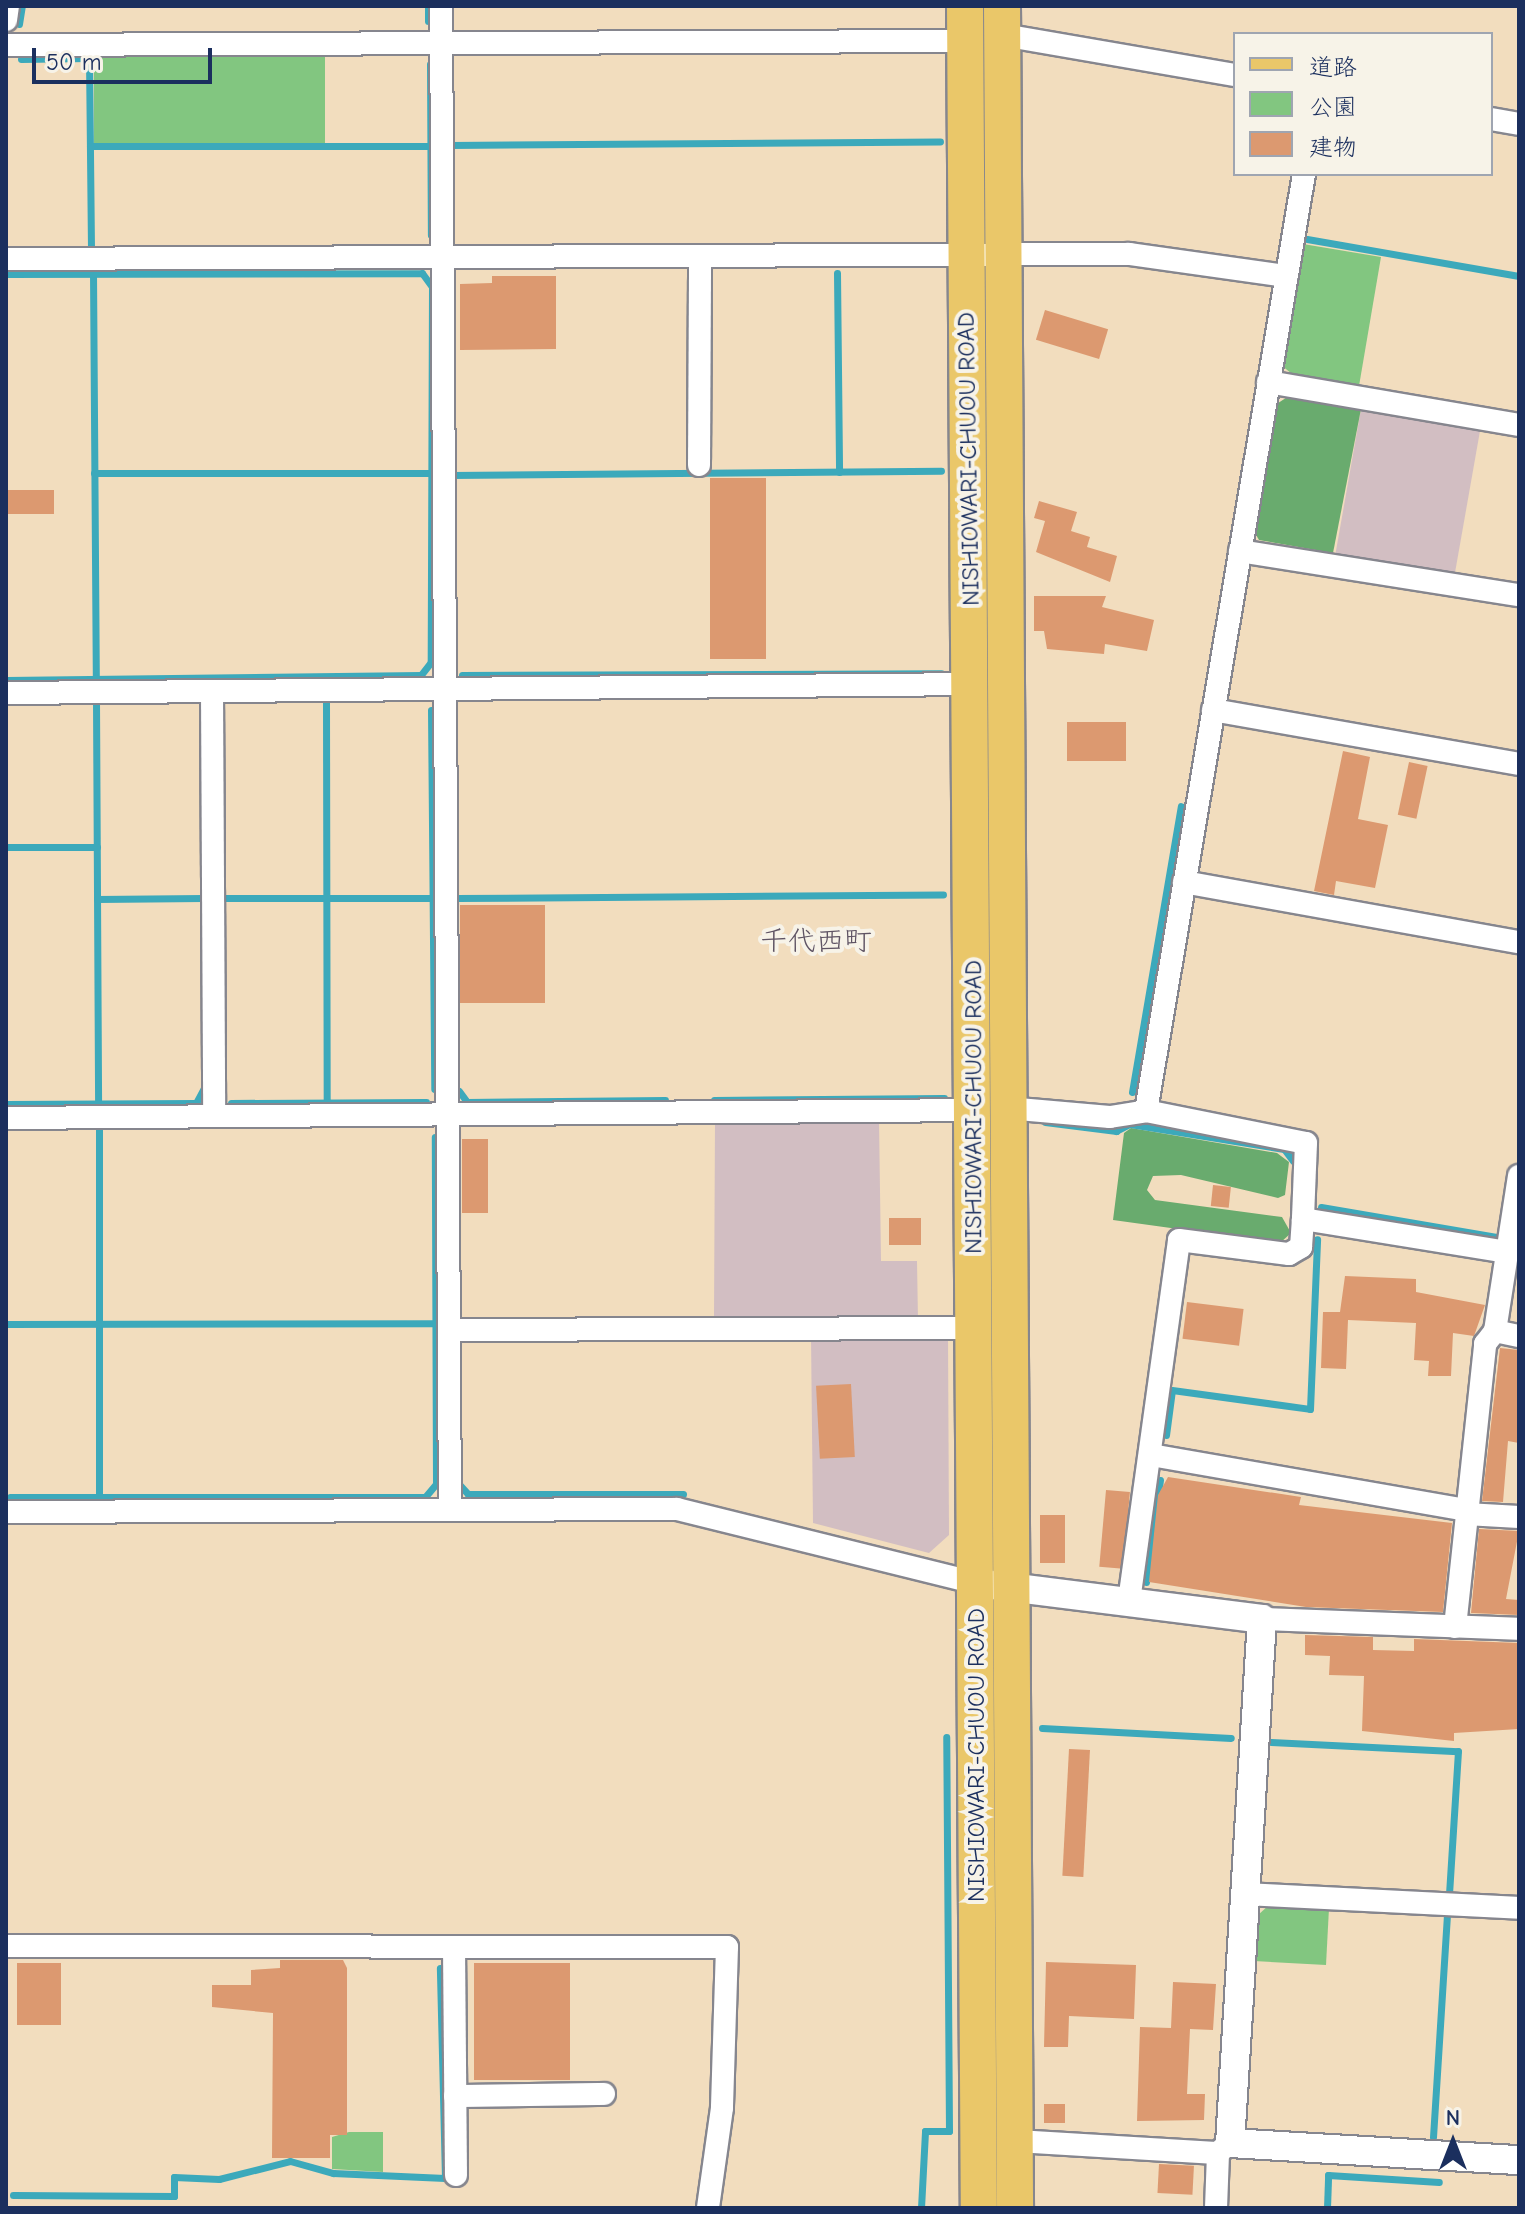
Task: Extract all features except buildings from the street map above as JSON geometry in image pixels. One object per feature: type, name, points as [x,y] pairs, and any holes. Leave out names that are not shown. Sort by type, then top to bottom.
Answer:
[{"type":"main road","name":"NISHIOWARI-CHUOU ROAD","points":[[979,2208],[993,1585],[990,1109],[1003,256],[1002,20]]},
{"type":"main road","name":"NISHIOWARI-CHUOU ROAD","points":[[966,23],[972,684],[990,1109],[975,1328],[993,1585],[1015,2208]]},
{"type":"street","points":[[6,20],[8,6]]},
{"type":"street","points":[[441,6],[450,1510]]},
{"type":"street","points":[[1002,20],[1233,75]]},
{"type":"street","points":[[6,45],[441,43],[966,23]]},
{"type":"street","points":[[1493,119],[1519,124]]},
{"type":"street","points":[[1146,1111],[1304,176]]},
{"type":"street","points":[[6,259],[1129,254],[1286,276]]},
{"type":"street","points":[[699,465],[700,257]]},
{"type":"street","points":[[1268,382],[1519,425]]},
{"type":"street","points":[[1240,551],[1519,595]]},
{"type":"street","points":[[6,693],[972,684]]},
{"type":"street","points":[[212,691],[214,1116]]},
{"type":"street","points":[[1213,710],[1519,764]]},
{"type":"street","points":[[1184,882],[1519,942]]},
{"type":"street","points":[[6,1118],[990,1109],[1110,1117],[1146,1111],[1306,1143],[1301,1247],[1289,1254],[1179,1240],[1129,1601]]},
{"type":"street","points":[[1455,1627],[1485,1344],[1495,1331],[1519,1176]]},
{"type":"street","points":[[1303,1219],[1506,1252]]},
{"type":"street","points":[[449,1330],[975,1328]]},
{"type":"street","points":[[1495,1331],[1519,1336]]},
{"type":"street","points":[[1151,1455],[1466,1512],[1519,1517]]},
{"type":"street","points":[[6,1512],[677,1509],[993,1585],[1262,1619],[1519,1629]]},
{"type":"street","points":[[1216,2208],[1246,1894],[1262,1619]]},
{"type":"street","points":[[1246,1894],[1519,1908]]},
{"type":"street","points":[[6,1946],[727,1947],[722,2108],[708,2208]]},
{"type":"street","points":[[454,1947],[456,2175]]},
{"type":"street","points":[[455,2096],[604,2094]]},
{"type":"street","points":[[1015,2141],[1519,2160]]},
{"type":"shaded area","points":[[1361,409],[1480,430],[1455,575],[1335,554]]},
{"type":"shaded area","points":[[879,1119],[881,1261],[917,1261],[918,1320],[714,1317],[715,1121]]},
{"type":"shaded area","points":[[811,1336],[948,1336],[949,1535],[929,1553],[813,1523]]},
{"type":"green space","points":[[94,53],[325,53],[325,143],[94,143]]},
{"type":"green space","points":[[1303,244],[1381,257],[1359,386],[1292,374],[1281,365]]},
{"type":"green space","points":[[1289,396],[1361,409],[1333,553],[1259,540],[1252,528],[1275,405]]},
{"type":"green space","points":[[1131,1128],[1277,1153],[1289,1162],[1285,1195],[1278,1198],[1181,1175],[1153,1176],[1147,1190],[1155,1200],[1282,1217],[1291,1233],[1280,1243],[1113,1220],[1124,1133]]},
{"type":"green space","points":[[1269,1905],[1329,1908],[1326,1965],[1254,1961],[1257,1916]]},
{"type":"green space","points":[[349,2132],[383,2132],[383,2172],[332,2169],[332,2137]]},
{"type":"waterway","points":[[19,24],[22,6]]},
{"type":"waterway","points":[[428,6],[428,21]]},
{"type":"waterway","points":[[21,59],[89,58],[91,249]]},
{"type":"waterway","points":[[430,64],[431,235]]},
{"type":"waterway","points":[[450,145],[940,142]]},
{"type":"waterway","points":[[90,146],[430,146]]},
{"type":"waterway","points":[[1307,239],[1519,276]]},
{"type":"waterway","points":[[93,272],[96,680]]},
{"type":"waterway","points":[[6,274],[422,273],[432,287],[431,662],[421,675],[6,680]]},
{"type":"waterway","points":[[837,273],[839,472]]},
{"type":"waterway","points":[[451,475],[941,471]]},
{"type":"waterway","points":[[94,473],[431,473]]},
{"type":"waterway","points":[[462,675],[941,673]]},
{"type":"waterway","points":[[96,701],[98,1104]]},
{"type":"waterway","points":[[326,702],[327,1102]]},
{"type":"waterway","points":[[431,710],[434,1089]]},
{"type":"waterway","points":[[1132,1092],[1181,806]]},
{"type":"waterway","points":[[6,847],[97,847]]},
{"type":"waterway","points":[[456,898],[943,895]]},
{"type":"waterway","points":[[97,899],[203,898]]},
{"type":"waterway","points":[[223,898],[432,898]]},
{"type":"waterway","points":[[6,1104],[196,1103],[205,1086]]},
{"type":"waterway","points":[[459,1091],[467,1102],[665,1100]]},
{"type":"waterway","points":[[714,1100],[944,1098]]},
{"type":"waterway","points":[[231,1103],[426,1102]]},
{"type":"waterway","points":[[1045,1122],[1116,1131],[1130,1124],[1284,1149],[1293,1161]]},
{"type":"waterway","points":[[99,1125],[99,1498]]},
{"type":"waterway","points":[[10,1497],[425,1497],[436,1484],[435,1137]]},
{"type":"waterway","points":[[1321,1207],[1496,1237]]},
{"type":"waterway","points":[[1166,1435],[1172,1390],[1310,1409],[1317,1239]]},
{"type":"waterway","points":[[6,1324],[435,1323]]},
{"type":"waterway","points":[[1146,1582],[1160,1480]]},
{"type":"waterway","points":[[458,1483],[468,1494],[683,1494]]},
{"type":"waterway","points":[[1042,1728],[1231,1738]]},
{"type":"waterway","points":[[921,2208],[925,2131],[949,2131],[946,1737]]},
{"type":"waterway","points":[[1271,1742],[1458,1751],[1449,1894]]},
{"type":"waterway","points":[[1433,2137],[1447,1916]]},
{"type":"waterway","points":[[13,2195],[174,2196],[174,2177],[219,2179],[290,2161],[333,2173],[445,2178],[440,1968]]},
{"type":"waterway","points":[[1327,2208],[1328,2175],[1439,2182]]},
{"type":"district","name":"千代西町","points":[[816,941]]}]
